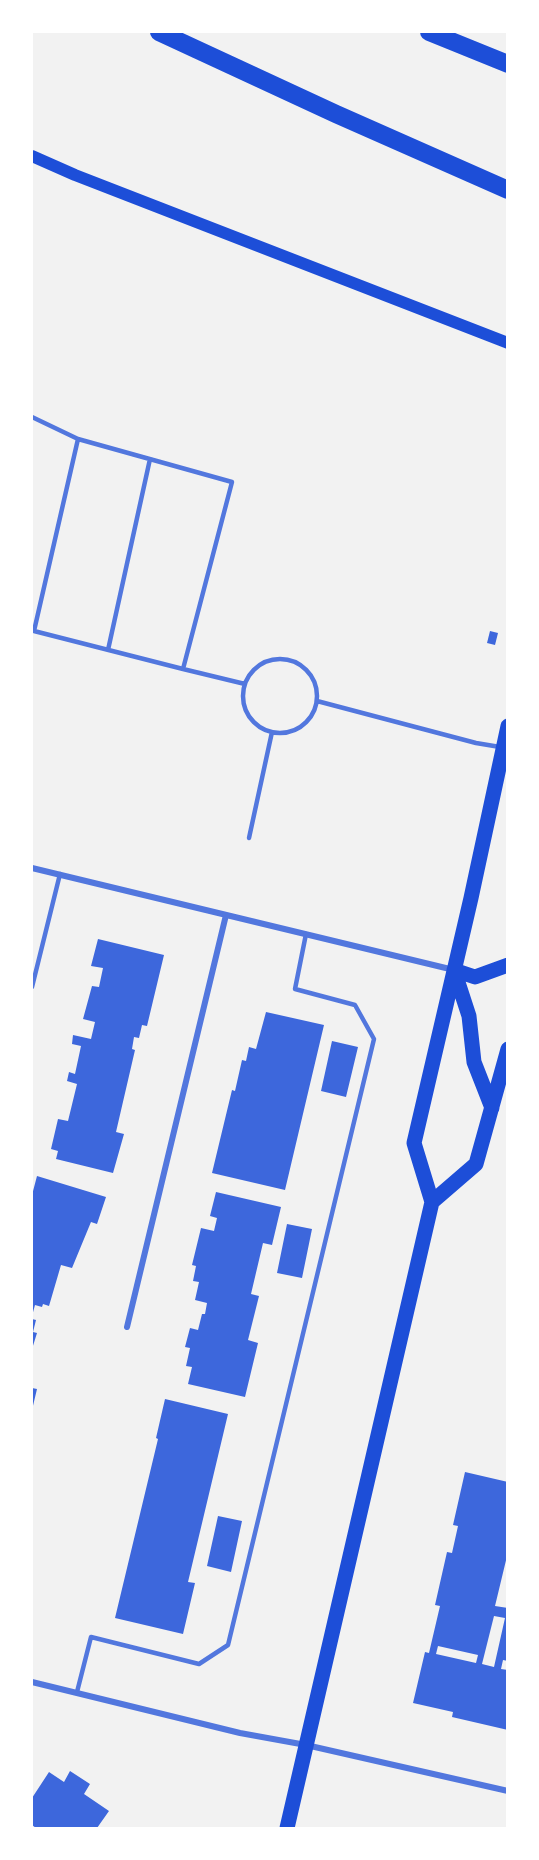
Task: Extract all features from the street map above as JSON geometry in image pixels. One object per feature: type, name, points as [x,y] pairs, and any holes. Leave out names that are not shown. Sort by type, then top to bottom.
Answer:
[{"type":"highway","points":[[159,32],[507,190]]},
{"type":"highway","points":[[429,32],[507,64]]},
{"type":"main road","points":[[32,156],[75,175],[507,343]]},
{"type":"main road","points":[[287,1828],[432,1202],[414,1143],[505,749],[507,726]]},
{"type":"main road","points":[[454,970],[475,977],[507,965]]},
{"type":"main road","points":[[454,970],[469,1016],[474,1062],[492,1108]]},
{"type":"main road","points":[[432,1202],[476,1164],[507,1049]]},
{"type":"street","points":[[32,867],[454,970]]},
{"type":"street","points":[[127,1328],[226,915]]},
{"type":"street","points":[[32,1682],[240,1732],[507,1791]]},
{"type":"lane","points":[[32,417],[78,439],[232,482],[183,669]]},
{"type":"lane","points":[[78,439],[33,631],[245,684]]},
{"type":"lane","points":[[108,650],[150,459]]},
{"type":"lane","points":[[283,659],[305,668],[316,688],[317,701],[306,723],[296,730],[284,733],[272,732],[260,727],[251,719],[243,696],[245,684],[251,673],[265,663],[283,659]]},
{"type":"lane","points":[[317,701],[505,749]]},
{"type":"lane","points":[[249,838],[272,732]]},
{"type":"lane","points":[[32,987],[60,874]]},
{"type":"lane","points":[[77,1692],[91,1637],[199,1664],[228,1646],[374,1039],[355,1005],[295,989],[306,934]]},
{"type":"building","points":[[490,631],[498,633],[495,645],[487,643]]},
{"type":"building","points":[[98,939],[164,955],[147,1026],[142,1025],[139,1038],[134,1037],[132,1049],[135,1050],[116,1132],[124,1134],[113,1173],[56,1159],[58,1151],[51,1149],[58,1119],[68,1121],[77,1084],[67,1081],[69,1072],[75,1074],[81,1046],[72,1044],[73,1035],[91,1039],[95,1022],[83,1019],[92,986],[99,987],[103,968],[91,966]]},
{"type":"building","points":[[266,1012],[324,1025],[285,1190],[212,1173],[232,1090],[235,1091],[242,1060],[246,1061],[249,1047],[256,1049]]},
{"type":"building","points":[[332,1041],[358,1047],[346,1097],[321,1091]]},
{"type":"building","points":[[37,1176],[106,1197],[97,1224],[91,1222],[72,1268],[61,1265],[49,1306],[35,1305],[32,1316],[32,1195]]},
{"type":"building","points":[[216,1192],[281,1207],[272,1245],[263,1243],[251,1294],[259,1296],[248,1340],[258,1343],[245,1397],[188,1384],[192,1367],[186,1366],[190,1348],[185,1347],[190,1328],[198,1330],[207,1303],[195,1300],[199,1282],[193,1281],[196,1266],[192,1265],[201,1228],[214,1231],[217,1218],[210,1216]]},
{"type":"building","points":[[287,1224],[312,1229],[302,1278],[277,1273]]},
{"type":"building","points":[[32,1319],[36,1320],[33,1332],[37,1333],[32,1349]]},
{"type":"building","points":[[32,1388],[37,1389],[32,1410]]},
{"type":"building","points":[[165,1399],[228,1414],[188,1582],[195,1583],[183,1634],[115,1618],[158,1439],[156,1438]]},
{"type":"building","points":[[465,1472],[508,1482],[508,1552],[495,1606],[508,1608],[508,1661],[503,1660],[501,1669],[508,1670],[508,1730],[452,1717],[453,1712],[413,1703],[425,1652],[429,1653],[440,1606],[435,1605],[447,1552],[452,1553],[458,1526],[453,1525]],"holes":[[[494,1616],[505,1618],[494,1667],[482,1664]],[[438,1646],[478,1655],[476,1663],[436,1654]]]},
{"type":"building","points":[[218,1516],[242,1521],[231,1572],[207,1566]]},
{"type":"building","points":[[70,1771],[90,1784],[84,1794],[109,1811],[97,1828],[36,1828],[32,1825],[32,1798],[49,1772],[64,1782]]}]
